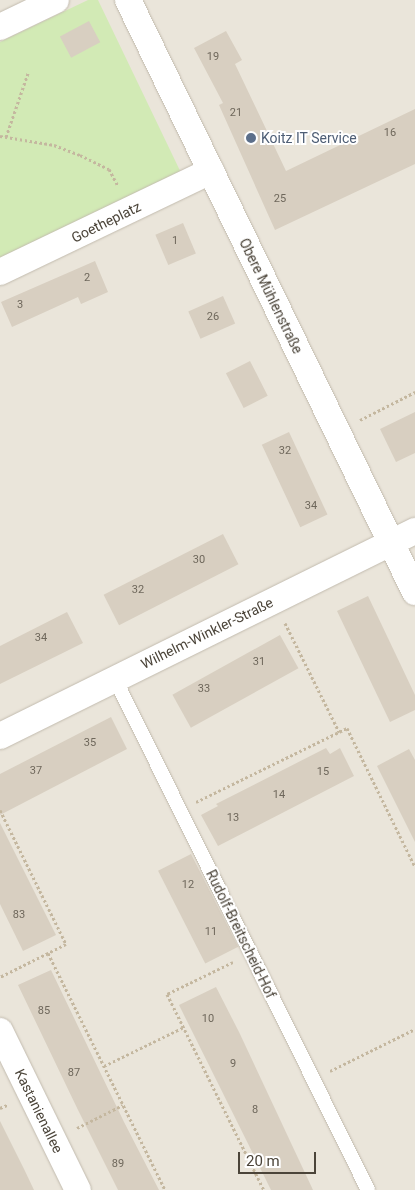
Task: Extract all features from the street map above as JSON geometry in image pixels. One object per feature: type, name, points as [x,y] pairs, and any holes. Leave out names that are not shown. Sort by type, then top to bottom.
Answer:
[{"type":"street","points":[[0,27],[56,0]]},
{"type":"street","name":"Obere Mühlenstraße","points":[[128,0],[415,592]]},
{"type":"street","name":"Goetheplatz","points":[[0,272],[211,172]]},
{"type":"street","name":"Wilhelm-Winkler-Straße","points":[[0,736],[415,531]]},
{"type":"street","name":"Kastanienallee","points":[[0,1031],[78,1190]]},
{"type":"lane","name":"Rudolf-Breitscheid-Hof","points":[[115,679],[368,1190]]},
{"type":"path","points":[[6,137],[28,73]]},
{"type":"path","points":[[0,136],[54,145],[109,169],[130,210]]},
{"type":"path","points":[[337,431],[415,392]]},
{"type":"path","points":[[274,600],[339,732]]},
{"type":"path","points":[[180,810],[347,728],[415,867]]},
{"type":"path","points":[[0,810],[66,944],[0,977]]},
{"type":"path","points":[[48,953],[165,1190]]},
{"type":"path","points":[[251,953],[167,994],[264,1190]]},
{"type":"path","points":[[104,1066],[184,1027]]},
{"type":"path","points":[[313,1079],[415,1029]]},
{"type":"path","points":[[53,1140],[123,1106]]},
{"type":"shaded area","points":[[0,0],[415,0],[415,1190],[0,1190]]},
{"type":"green space","points":[[88,0],[98,0],[184,179],[0,265],[0,42]]},
{"type":"building","points":[[89,21],[100,42],[71,58],[60,36]]},
{"type":"building","points":[[226,31],[242,60],[235,64],[286,171],[415,109],[415,164],[275,230],[219,105],[223,103],[194,48]]},
{"type":"building","points":[[183,223],[196,253],[168,265],[155,235]]},
{"type":"building","points":[[95,261],[108,292],[81,304],[78,297],[12,327],[1,302]]},
{"type":"building","points":[[223,296],[235,323],[200,339],[188,311]]},
{"type":"building","points":[[250,361],[268,396],[244,408],[226,373]]},
{"type":"building","points":[[415,412],[415,453],[396,462],[380,429]]},
{"type":"building","points":[[289,432],[327,514],[300,527],[262,445]]},
{"type":"building","points":[[223,534],[238,564],[119,625],[104,595]]},
{"type":"building","points":[[368,596],[415,695],[415,710],[390,722],[337,611]]},
{"type":"building","points":[[67,612],[83,643],[0,684],[0,646]]},
{"type":"building","points":[[280,635],[298,668],[191,728],[172,695]]},
{"type":"building","points":[[111,717],[127,749],[0,815],[0,774]]},
{"type":"building","points":[[326,748],[330,754],[340,748],[354,776],[218,846],[201,815],[218,806],[216,804]]},
{"type":"building","points":[[409,749],[415,760],[415,842],[377,766]]},
{"type":"building","points":[[0,823],[56,935],[23,951],[0,904]]},
{"type":"building","points":[[191,854],[238,947],[205,963],[158,871]]},
{"type":"building","points":[[51,970],[159,1190],[118,1190],[78,1110],[18,985]]},
{"type":"building","points":[[216,987],[313,1190],[271,1190],[179,1005]]},
{"type":"building","points":[[0,1121],[24,1169],[34,1190],[0,1190]]},
{"type":"place","name":"Koitz IT Service","points":[[251,138]]}]
